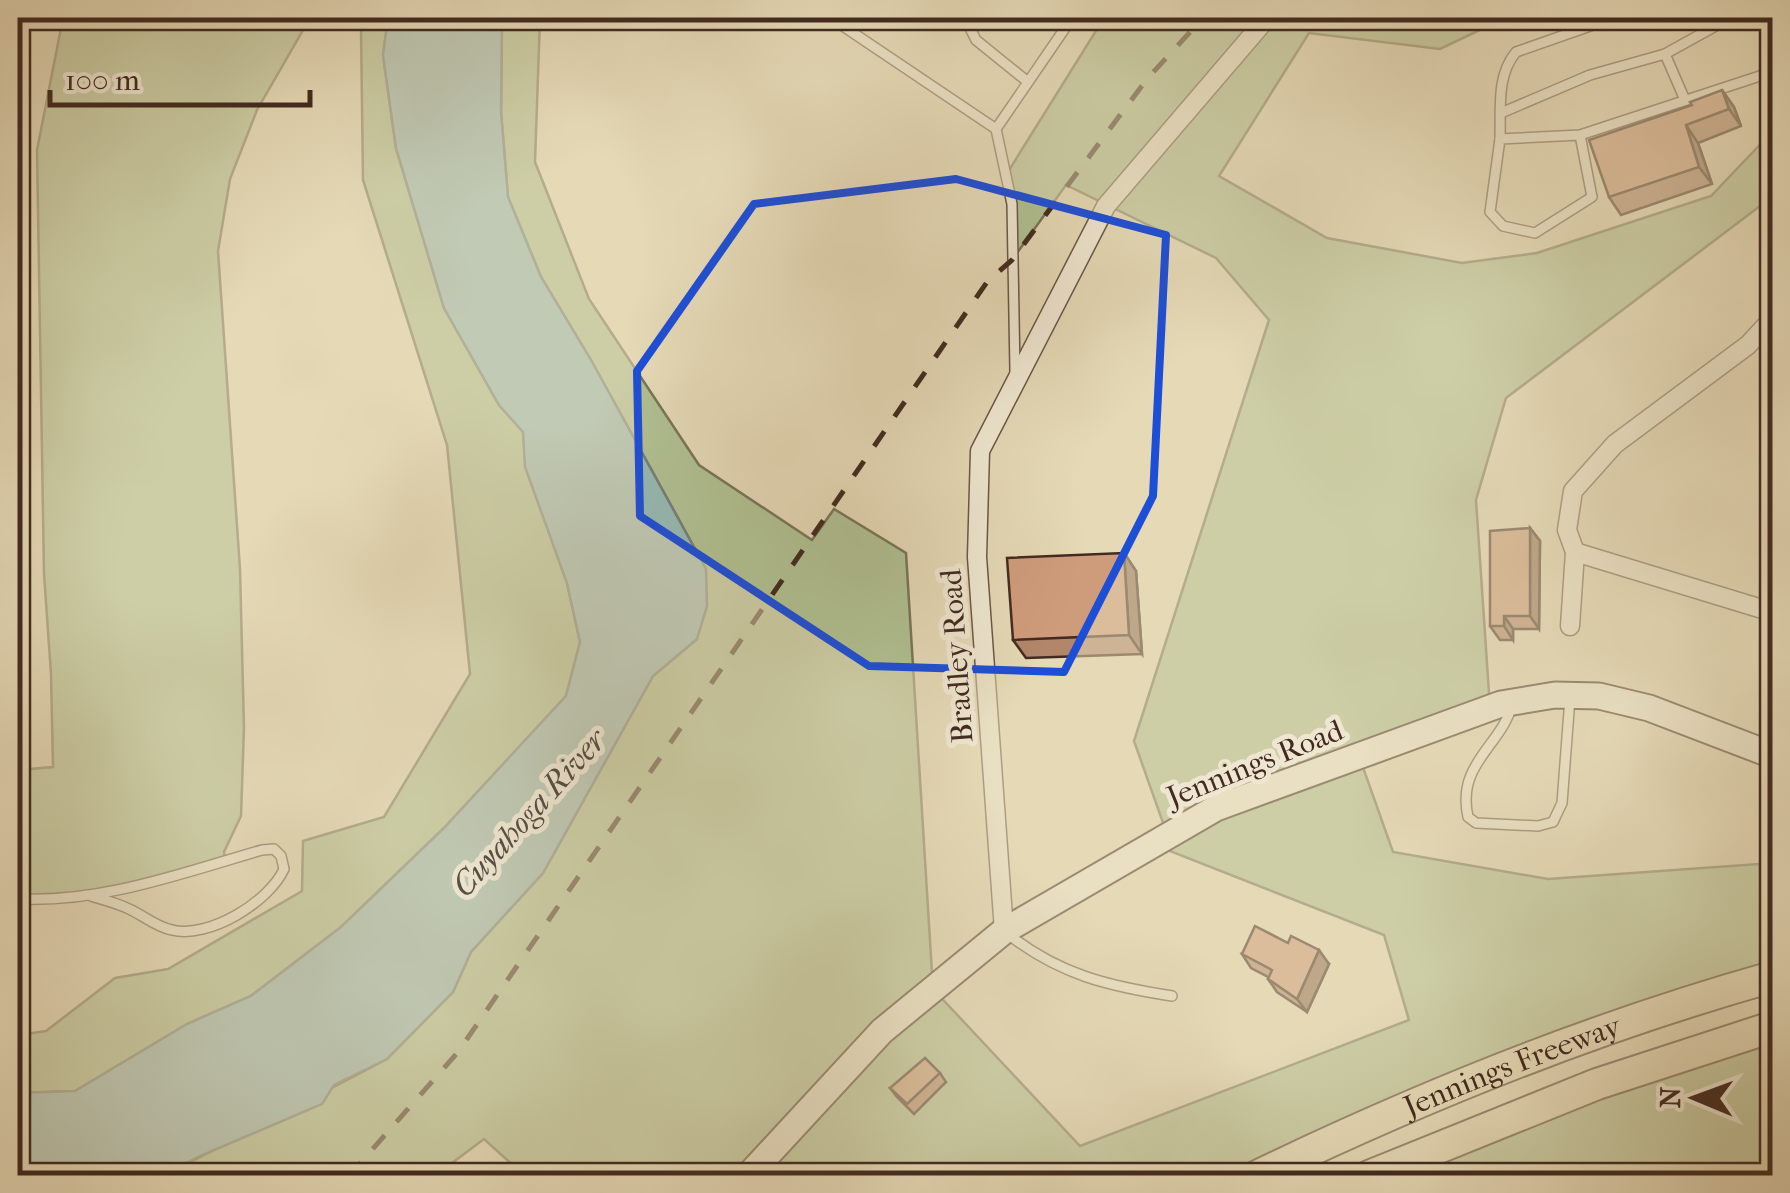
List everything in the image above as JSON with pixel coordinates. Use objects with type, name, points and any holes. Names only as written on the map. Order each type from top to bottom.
[{"type":"highway","name":"Jennings Freeway","points":[[1256,1176],[1380,1117],[1515,1062],[1644,1016],[1772,977]]},
{"type":"highway","name":"Jennings Freeway","points":[[1369,1176],[1597,1084],[1772,1027]]},
{"type":"street","name":"Bradley Road","points":[[1004,930],[976,557],[980,452],[1106,206],[1267,18]]},
{"type":"street","points":[[1570,626],[1575,552],[1567,530],[1573,492],[1615,444],[1748,345],[1772,320]]},
{"type":"street","points":[[1575,552],[1772,612]]},
{"type":"street","name":"Jennings Road","points":[[748,1176],[882,1031],[1004,930],[1216,808],[1513,702],[1570,696],[1598,696],[1649,708],[1772,756]]},
{"type":"lane","points":[[18,34],[24,18]]},
{"type":"lane","points":[[831,18],[996,129],[1072,18]]},
{"type":"lane","points":[[965,18],[976,40],[1028,82]]},
{"type":"lane","points":[[1580,135],[1592,197],[1535,233],[1503,226],[1490,212],[1506,64],[1516,52],[1613,18]]},
{"type":"lane","points":[[1501,112],[1590,75],[1666,54],[1730,18]]},
{"type":"lane","points":[[1666,54],[1686,100]]},
{"type":"lane","points":[[1500,139],[1580,135],[1772,72]]},
{"type":"lane","name":"Bradley Road","points":[[996,129],[1012,204],[1014,385]]},
{"type":"lane","points":[[1513,702],[1509,717],[1472,765],[1466,806],[1468,817],[1476,823],[1538,826],[1554,822],[1562,803],[1570,696]]},
{"type":"lane","points":[[18,899],[92,896],[262,850],[274,849],[281,856],[284,869],[272,890],[249,909],[197,930],[166,930],[128,908],[92,896]]},
{"type":"lane","points":[[1004,930],[1034,954],[1072,973],[1108,986],[1172,996]]},
{"type":"highlighted area","points":[[956,179],[1166,235],[1153,496],[1064,672],[869,666],[640,516],[637,371],[754,204]]},
{"type":"green space","points":[[63,18],[310,18],[257,110],[230,179],[218,251],[240,569],[244,728],[241,816],[224,852],[225,861],[91,896],[18,899],[18,770],[53,767],[44,574],[37,150]]},
{"type":"green space","points":[[328,18],[388,18],[383,55],[396,148],[444,308],[499,405],[523,432],[526,467],[567,583],[580,642],[566,696],[444,828],[341,927],[251,996],[187,1024],[75,1091],[18,1093],[18,1035],[46,1031],[115,978],[168,969],[302,891],[303,841],[384,817],[470,674],[447,445],[363,180],[361,30]]},
{"type":"green space","points":[[502,18],[540,18],[535,162],[589,299],[699,465],[812,540],[834,509],[906,553],[933,989],[1080,1146],[1409,1020],[1384,935],[1152,844],[1167,834],[1134,741],[1269,320],[1216,258],[1066,185],[1012,260],[1006,175],[1104,18],[1505,18],[1440,49],[1309,33],[1219,176],[1327,238],[1462,263],[1537,253],[1711,196],[1772,132],[1772,197],[1506,398],[1476,500],[1490,708],[1359,756],[1393,852],[1548,879],[1772,863],[1772,977],[1257,1175],[525,1176],[484,1139],[436,1175],[164,1176],[387,1059],[453,992],[471,952],[543,873],[653,676],[697,639],[706,569],[541,277],[508,197],[501,112]]},
{"type":"green space","points":[[1772,1027],[1772,1175],[1369,1176]]},
{"type":"water","name":"Cuyahoga River","points":[[388,18],[502,18],[501,112],[508,197],[541,277],[706,569],[707,606],[697,639],[653,676],[543,873],[471,952],[453,992],[387,1059],[334,1085],[322,1104],[164,1175],[18,1175],[18,1093],[75,1091],[187,1024],[251,996],[341,927],[444,828],[566,696],[580,642],[567,583],[525,467],[523,432],[499,405],[444,308],[396,148],[383,55]]},
{"type":"building","points":[[1722,90],[1729,109],[1686,125],[1699,167],[1609,197],[1589,140],[1692,105],[1690,102]]},
{"type":"building","points":[[1530,528],[1530,616],[1504,616],[1504,626],[1490,626],[1490,531]]},
{"type":"building","points":[[1124,553],[1129,635],[1013,640],[1007,558]]},
{"type":"building","points":[[1255,926],[1288,943],[1291,936],[1319,950],[1297,999],[1268,979],[1272,970],[1242,954]]},
{"type":"building","points":[[925,1058],[940,1073],[907,1104],[890,1088]]},
{"type":"railway","points":[[349,1176],[458,1052],[987,282],[1012,260],[1147,79],[1203,18]]}]
